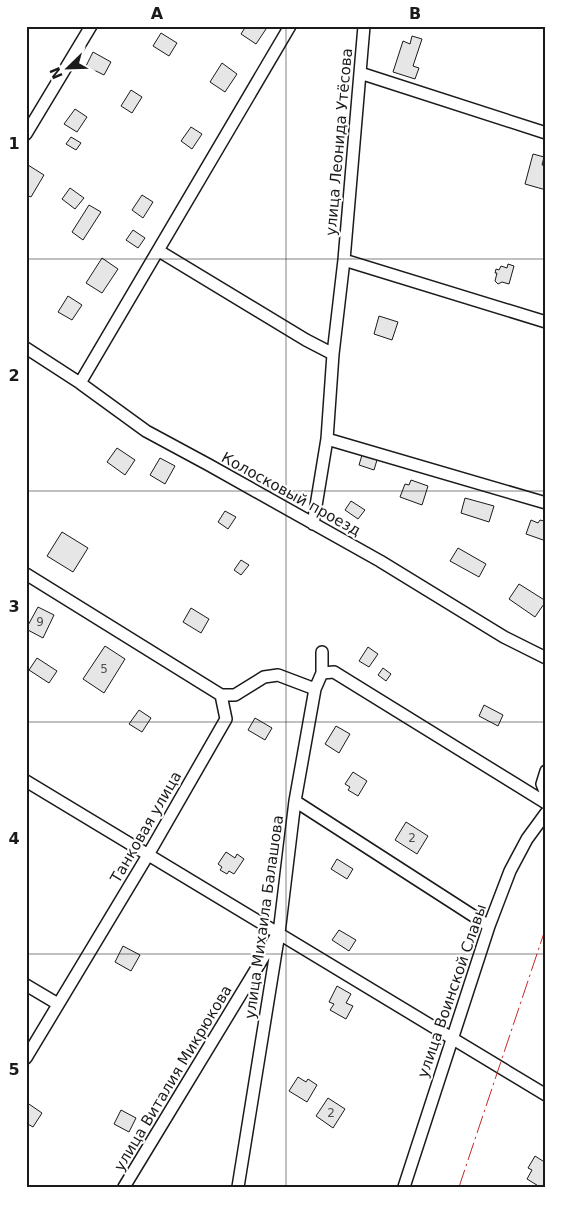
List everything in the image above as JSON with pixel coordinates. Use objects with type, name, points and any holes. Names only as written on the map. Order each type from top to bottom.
[{"type":"street","points":[[26,134],[91,26]]},
{"type":"street","points":[[80,383],[290,26]]},
{"type":"street","name":"улица Леонида Утёсова","points":[[313,524],[326,439],[333,354],[344,260],[364,26]]},
{"type":"street","points":[[360,73],[546,133]]},
{"type":"street","points":[[159,251],[306,340],[333,354]]},
{"type":"street","points":[[344,260],[546,322]]},
{"type":"street","name":"Колосковый проезд","points":[[26,348],[80,383],[146,431],[380,561],[504,637],[546,658]]},
{"type":"street","points":[[326,439],[546,503]]},
{"type":"street","points":[[26,574],[221,695],[235,695],[264,677],[278,675],[315,689]]},
{"type":"street","name":"улица Михаила Балашова","points":[[238,1187],[279,933],[295,801],[315,689],[322,673],[322,652]]},
{"type":"street","points":[[322,673],[334,672],[546,803]]},
{"type":"street","name":"Танковая улица","points":[[26,1058],[148,855],[226,719],[221,695]]},
{"type":"street","points":[[546,771],[542,784],[546,794]]},
{"type":"street","points":[[26,781],[546,1095]]},
{"type":"street","points":[[295,801],[489,926]]},
{"type":"street","name":"улица Воинской Славы","points":[[404,1187],[489,926],[510,871],[527,839],[546,813]]},
{"type":"street","name":"улица Виталия Микрюкова","points":[[124,1187],[279,933]]},
{"type":"street","points":[[26,985],[58,1004]]},
{"type":"building","points":[[246,26],[268,26],[256,44],[241,34]]},
{"type":"building","points":[[161,33],[177,43],[169,56],[153,46]]},
{"type":"building","points":[[412,36],[422,39],[413,66],[419,68],[415,79],[393,72],[403,41],[410,44]]},
{"type":"building","points":[[93,52],[111,62],[104,75],[86,66]]},
{"type":"building","points":[[222,63],[237,74],[225,92],[210,82]]},
{"type":"building","points":[[131,90],[142,97],[132,113],[121,106]]},
{"type":"building","points":[[75,109],[87,117],[77,132],[64,124]]},
{"type":"building","points":[[191,127],[202,134],[192,149],[181,141]]},
{"type":"building","points":[[71,137],[81,143],[76,150],[66,144]]},
{"type":"building","points":[[533,154],[544,157],[542,165],[546,166],[546,190],[525,184]]},
{"type":"building","points":[[28,165],[44,175],[31,197],[26,195],[26,169]]},
{"type":"building","points":[[70,188],[84,198],[75,209],[62,199]]},
{"type":"building","points":[[142,195],[153,202],[143,218],[132,210]]},
{"type":"building","points":[[89,205],[101,212],[83,240],[72,232]]},
{"type":"building","points":[[133,230],[145,238],[138,248],[126,240]]},
{"type":"building","points":[[102,258],[118,269],[102,293],[86,283]]},
{"type":"building","points":[[508,264],[514,266],[509,284],[502,282],[498,284],[495,281],[496,269],[499,270],[501,266],[507,268]]},
{"type":"building","points":[[68,296],[82,305],[72,320],[58,312]]},
{"type":"building","points":[[379,316],[398,322],[392,340],[374,334]]},
{"type":"building","points":[[117,448],[135,460],[125,475],[107,462]]},
{"type":"building","points":[[362,455],[377,460],[374,470],[359,465]]},
{"type":"building","points":[[160,458],[175,466],[165,484],[150,475]]},
{"type":"building","points":[[411,480],[428,486],[422,505],[400,497],[405,484],[409,485]]},
{"type":"building","points":[[465,498],[494,506],[489,522],[461,513]]},
{"type":"building","points":[[351,501],[365,510],[358,519],[345,510]]},
{"type":"building","points":[[225,511],[236,517],[228,529],[218,522]]},
{"type":"building","points":[[531,520],[538,523],[540,520],[544,521],[546,525],[546,541],[526,534]]},
{"type":"building","points":[[62,532],[88,548],[73,572],[47,556]]},
{"type":"building","points":[[458,548],[486,564],[479,577],[450,561]]},
{"type":"building","points":[[241,560],[249,565],[241,575],[234,570]]},
{"type":"building","points":[[519,584],[546,601],[535,617],[509,599]]},
{"type":"building","points":[[38,607],[54,615],[43,638],[26,629]]},
{"type":"building","points":[[191,608],[209,619],[201,633],[183,622]]},
{"type":"building","points":[[105,646],[125,659],[104,693],[83,679]]},
{"type":"building","points":[[368,647],[378,654],[369,667],[359,661]]},
{"type":"building","points":[[37,658],[57,671],[49,683],[29,670]]},
{"type":"building","points":[[383,668],[391,674],[386,681],[378,675]]},
{"type":"building","points":[[484,705],[503,715],[498,726],[479,716]]},
{"type":"building","points":[[139,710],[151,718],[142,732],[129,724]]},
{"type":"building","points":[[255,718],[272,728],[265,740],[248,730]]},
{"type":"building","points":[[336,726],[350,734],[339,753],[325,744]]},
{"type":"building","points":[[353,772],[367,781],[358,796],[348,790],[350,787],[345,784]]},
{"type":"building","points":[[406,822],[428,836],[417,854],[395,840]]},
{"type":"building","points":[[226,852],[235,858],[237,854],[244,859],[234,874],[229,871],[227,874],[220,870],[222,867],[218,864]]},
{"type":"building","points":[[337,859],[353,869],[347,879],[331,869]]},
{"type":"building","points":[[339,930],[356,940],[349,951],[332,940]]},
{"type":"building","points":[[123,946],[140,955],[131,971],[115,962]]},
{"type":"building","points":[[337,986],[351,994],[346,1003],[353,1006],[346,1019],[330,1010],[334,1004],[329,1002]]},
{"type":"building","points":[[298,1077],[306,1082],[308,1079],[317,1085],[307,1102],[289,1091]]},
{"type":"building","points":[[328,1098],[345,1109],[333,1128],[316,1116]]},
{"type":"building","points":[[26,1102],[42,1113],[33,1127],[26,1123]]},
{"type":"building","points":[[121,1110],[136,1118],[129,1132],[114,1124]]},
{"type":"building","points":[[535,1156],[546,1163],[546,1183],[543,1187],[527,1179],[532,1170],[528,1168]]},
{"type":"power","points":[[459,1187],[546,927]]}]
